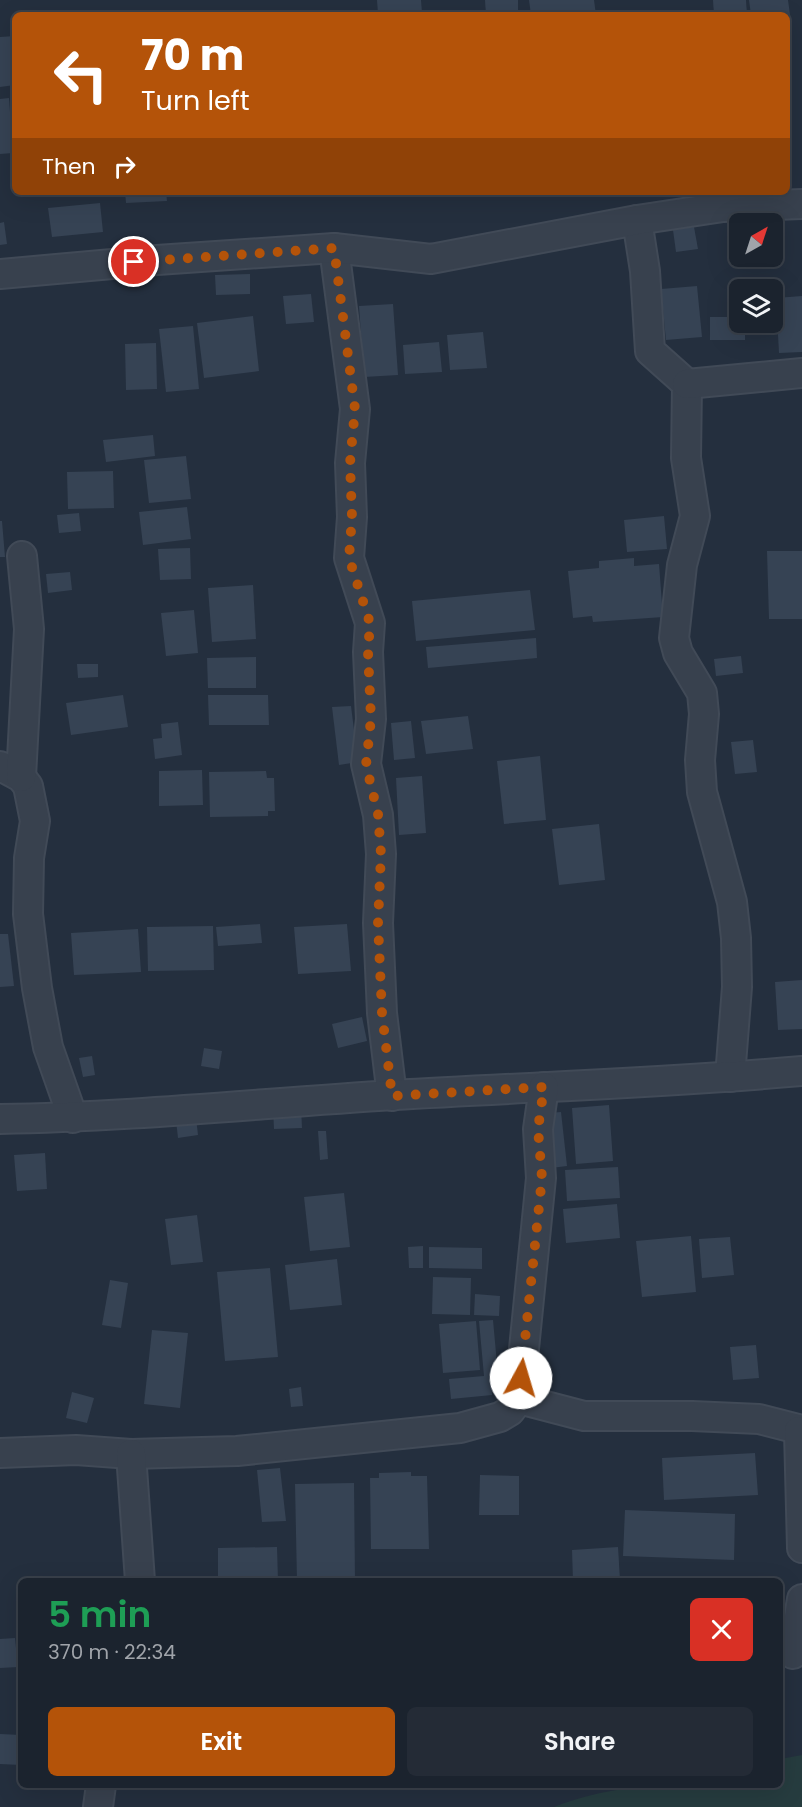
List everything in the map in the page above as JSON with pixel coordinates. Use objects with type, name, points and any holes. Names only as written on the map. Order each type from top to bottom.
[{"type":"street","points":[[0,274],[334,248],[431,259],[637,220],[723,207],[802,204]]},
{"type":"street","points":[[637,220],[645,271],[650,351],[687,384],[802,373]]},
{"type":"street","points":[[334,248],[355,409],[350,463],[352,517],[349,558],[370,623],[368,652],[371,719],[366,765],[378,814],[381,854],[378,923],[382,1013],[392,1096]]},
{"type":"street","points":[[687,384],[686,458],[695,516],[682,565],[674,638],[681,659],[702,693],[704,714],[700,760],[702,792],[732,902],[736,938],[737,987],[730,1077]]},
{"type":"street","points":[[22,556],[29,629],[11,771],[28,786],[35,821],[29,858],[28,914],[37,988],[48,1047],[73,1118]]},
{"type":"street","points":[[0,1119],[73,1118],[802,1071]]},
{"type":"street","points":[[0,1453],[76,1450],[131,1454],[237,1451],[460,1428],[500,1417],[510,1411],[519,1400],[542,1178],[538,1129],[544,1087]]},
{"type":"street","points":[[519,1400],[584,1416],[692,1416],[759,1419],[800,1430],[802,1548]]},
{"type":"street","points":[[131,1454],[140,1578]]},
{"type":"street","points":[[793,1654],[802,1599]]},
{"type":"street","points":[[98,1807],[101,1788]]},
{"type":"green space","points":[[802,1755],[802,1807],[554,1807],[609,1791],[630,1788],[783,1788],[783,1758]]},
{"type":"building","points":[[377,0],[421,0],[422,12],[378,12]]},
{"type":"building","points":[[485,0],[518,0],[518,12],[486,12]]},
{"type":"building","points":[[529,0],[594,0],[596,12],[531,12]]},
{"type":"building","points":[[713,0],[746,0],[747,12],[714,12]]},
{"type":"building","points":[[749,0],[788,0],[790,12],[751,12]]},
{"type":"building","points":[[12,36],[12,85],[0,87],[0,37]]},
{"type":"building","points":[[9,98],[12,153],[0,154],[0,99]]},
{"type":"building","points":[[125,195],[166,195],[167,201],[126,203]]},
{"type":"building","points":[[100,203],[103,232],[52,237],[48,208]]},
{"type":"building","points":[[4,222],[7,244],[0,245],[0,223]]},
{"type":"building","points":[[694,227],[698,249],[676,252],[673,230]]},
{"type":"building","points":[[250,274],[250,294],[216,295],[215,275]]},
{"type":"building","points":[[697,286],[702,337],[666,340],[661,289]]},
{"type":"building","points":[[311,294],[314,322],[286,324],[283,296]]},
{"type":"building","points":[[802,296],[802,352],[779,353],[778,333],[783,333],[783,297]]},
{"type":"building","points":[[393,304],[398,375],[364,377],[359,306]]},
{"type":"building","points":[[253,316],[259,371],[204,378],[197,323]]},
{"type":"building","points":[[710,317],[729,317],[729,333],[745,333],[745,340],[710,340]]},
{"type":"building","points":[[193,326],[199,389],[166,392],[159,329]]},
{"type":"building","points":[[483,332],[487,368],[450,370],[447,335]]},
{"type":"building","points":[[439,342],[442,372],[405,374],[403,345]]},
{"type":"building","points":[[156,343],[157,389],[126,390],[125,344]]},
{"type":"building","points":[[153,435],[155,456],[106,462],[103,440]]},
{"type":"building","points":[[186,456],[191,499],[149,503],[144,460]]},
{"type":"building","points":[[113,471],[114,508],[68,509],[67,472]]},
{"type":"building","points":[[187,507],[191,539],[143,545],[139,512]]},
{"type":"building","points":[[79,513],[81,531],[59,533],[57,515]]},
{"type":"building","points":[[664,516],[667,549],[627,552],[624,520]]},
{"type":"building","points":[[0,521],[2,521],[5,557],[0,557]]},
{"type":"building","points":[[190,548],[191,579],[160,580],[158,549]]},
{"type":"building","points":[[767,551],[802,551],[802,619],[769,619]]},
{"type":"building","points":[[634,558],[634,566],[659,564],[663,617],[593,622],[592,616],[573,618],[568,571],[599,568],[599,561]]},
{"type":"building","points":[[70,572],[72,590],[48,593],[46,574]]},
{"type":"building","points":[[253,585],[256,639],[212,642],[208,588]]},
{"type":"building","points":[[530,590],[535,630],[416,641],[412,601]]},
{"type":"building","points":[[194,610],[198,653],[166,656],[161,613]]},
{"type":"building","points":[[536,638],[537,658],[428,668],[426,647]]},
{"type":"building","points":[[741,656],[743,673],[716,676],[714,659]]},
{"type":"building","points":[[256,657],[256,688],[208,688],[207,658]]},
{"type":"building","points":[[77,664],[98,664],[98,677],[78,678]]},
{"type":"building","points":[[123,695],[128,727],[71,735],[66,703]]},
{"type":"building","points":[[208,695],[268,695],[269,725],[209,725]]},
{"type":"building","points":[[351,706],[358,762],[339,765],[332,707]]},
{"type":"building","points":[[468,716],[473,749],[426,754],[421,721]]},
{"type":"building","points":[[411,721],[415,758],[394,760],[391,723]]},
{"type":"building","points":[[178,722],[182,755],[155,759],[153,739],[162,738],[161,724]]},
{"type":"building","points":[[753,740],[757,772],[735,774],[731,742]]},
{"type":"building","points":[[540,756],[546,820],[504,824],[497,761]]},
{"type":"building","points":[[202,770],[203,805],[159,806],[159,771]]},
{"type":"building","points":[[266,771],[267,778],[274,778],[275,811],[268,811],[268,816],[210,817],[209,772]]},
{"type":"building","points":[[422,776],[426,833],[399,835],[396,778]]},
{"type":"building","points":[[599,824],[605,880],[559,885],[552,829]]},
{"type":"building","points":[[260,924],[262,943],[218,946],[216,927]]},
{"type":"building","points":[[347,924],[351,971],[298,974],[294,927]]},
{"type":"building","points":[[213,926],[214,970],[148,971],[147,927]]},
{"type":"building","points":[[138,929],[141,972],[74,975],[71,933]]},
{"type":"building","points":[[0,934],[8,934],[14,986],[0,987]]},
{"type":"building","points":[[802,980],[802,1029],[778,1030],[775,982]]},
{"type":"building","points":[[362,1017],[367,1041],[338,1048],[332,1024]]},
{"type":"building","points":[[204,1048],[222,1051],[219,1069],[201,1066]]},
{"type":"building","points":[[92,1056],[95,1075],[83,1077],[79,1058]]},
{"type":"building","points":[[609,1105],[613,1161],[576,1164],[572,1108]]},
{"type":"building","points":[[301,1107],[302,1128],[274,1129],[273,1108]]},
{"type":"building","points":[[195,1109],[198,1135],[178,1138],[175,1111]]},
{"type":"building","points":[[561,1112],[567,1166],[543,1169],[537,1114]]},
{"type":"building","points":[[318,1131],[326,1131],[328,1159],[320,1160]]},
{"type":"building","points":[[45,1153],[47,1189],[17,1191],[14,1155]]},
{"type":"building","points":[[618,1167],[620,1198],[567,1201],[565,1170]]},
{"type":"building","points":[[344,1193],[350,1247],[310,1251],[304,1197]]},
{"type":"building","points":[[617,1204],[620,1238],[566,1243],[563,1209]]},
{"type":"building","points":[[197,1215],[203,1262],[171,1265],[165,1219]]},
{"type":"building","points":[[691,1236],[696,1292],[642,1297],[636,1241]]},
{"type":"building","points":[[730,1237],[734,1275],[702,1278],[699,1239]]},
{"type":"building","points":[[423,1246],[423,1268],[409,1268],[408,1247]]},
{"type":"building","points":[[429,1247],[482,1248],[482,1269],[429,1268]]},
{"type":"building","points":[[337,1259],[342,1305],[290,1310],[285,1265]]},
{"type":"building","points":[[270,1268],[278,1357],[225,1361],[217,1272]]},
{"type":"building","points":[[433,1277],[471,1278],[470,1315],[432,1314]]},
{"type":"building","points":[[110,1280],[128,1283],[121,1328],[102,1325]]},
{"type":"building","points":[[475,1294],[500,1296],[499,1316],[474,1315]]},
{"type":"building","points":[[493,1320],[498,1375],[491,1376],[492,1395],[451,1399],[449,1379],[484,1376],[479,1321]]},
{"type":"building","points":[[476,1321],[480,1370],[443,1373],[439,1324]]},
{"type":"building","points":[[152,1330],[188,1333],[180,1408],[144,1404]]},
{"type":"building","points":[[756,1345],[759,1378],[733,1380],[730,1347]]},
{"type":"building","points":[[301,1387],[303,1406],[291,1407],[289,1389]]},
{"type":"building","points":[[72,1392],[94,1398],[87,1423],[66,1418]]},
{"type":"building","points":[[755,1453],[758,1495],[664,1500],[662,1458]]},
{"type":"building","points":[[280,1468],[286,1521],[262,1522],[257,1470]]},
{"type":"building","points":[[411,1472],[411,1476],[427,1476],[429,1549],[371,1549],[370,1478],[379,1478],[379,1473]]},
{"type":"building","points":[[480,1475],[519,1476],[519,1515],[479,1515]]},
{"type":"building","points":[[354,1483],[355,1578],[297,1578],[295,1484]]},
{"type":"building","points":[[625,1510],[735,1514],[734,1560],[623,1556]]},
{"type":"building","points":[[277,1547],[278,1578],[218,1578],[218,1548]]},
{"type":"building","points":[[618,1547],[620,1578],[573,1578],[572,1550]]},
{"type":"building","points":[[15,1638],[18,1667],[0,1668],[0,1639]]},
{"type":"building","points":[[0,1734],[18,1735],[18,1765],[0,1764]]},
{"type":"route","points":[[134,262],[334,248],[355,409],[350,463],[352,517],[349,558],[370,623],[368,652],[371,719],[366,765],[378,814],[381,854],[378,923],[382,1013],[392,1096],[544,1087],[538,1129],[542,1178],[521,1378]]}]
